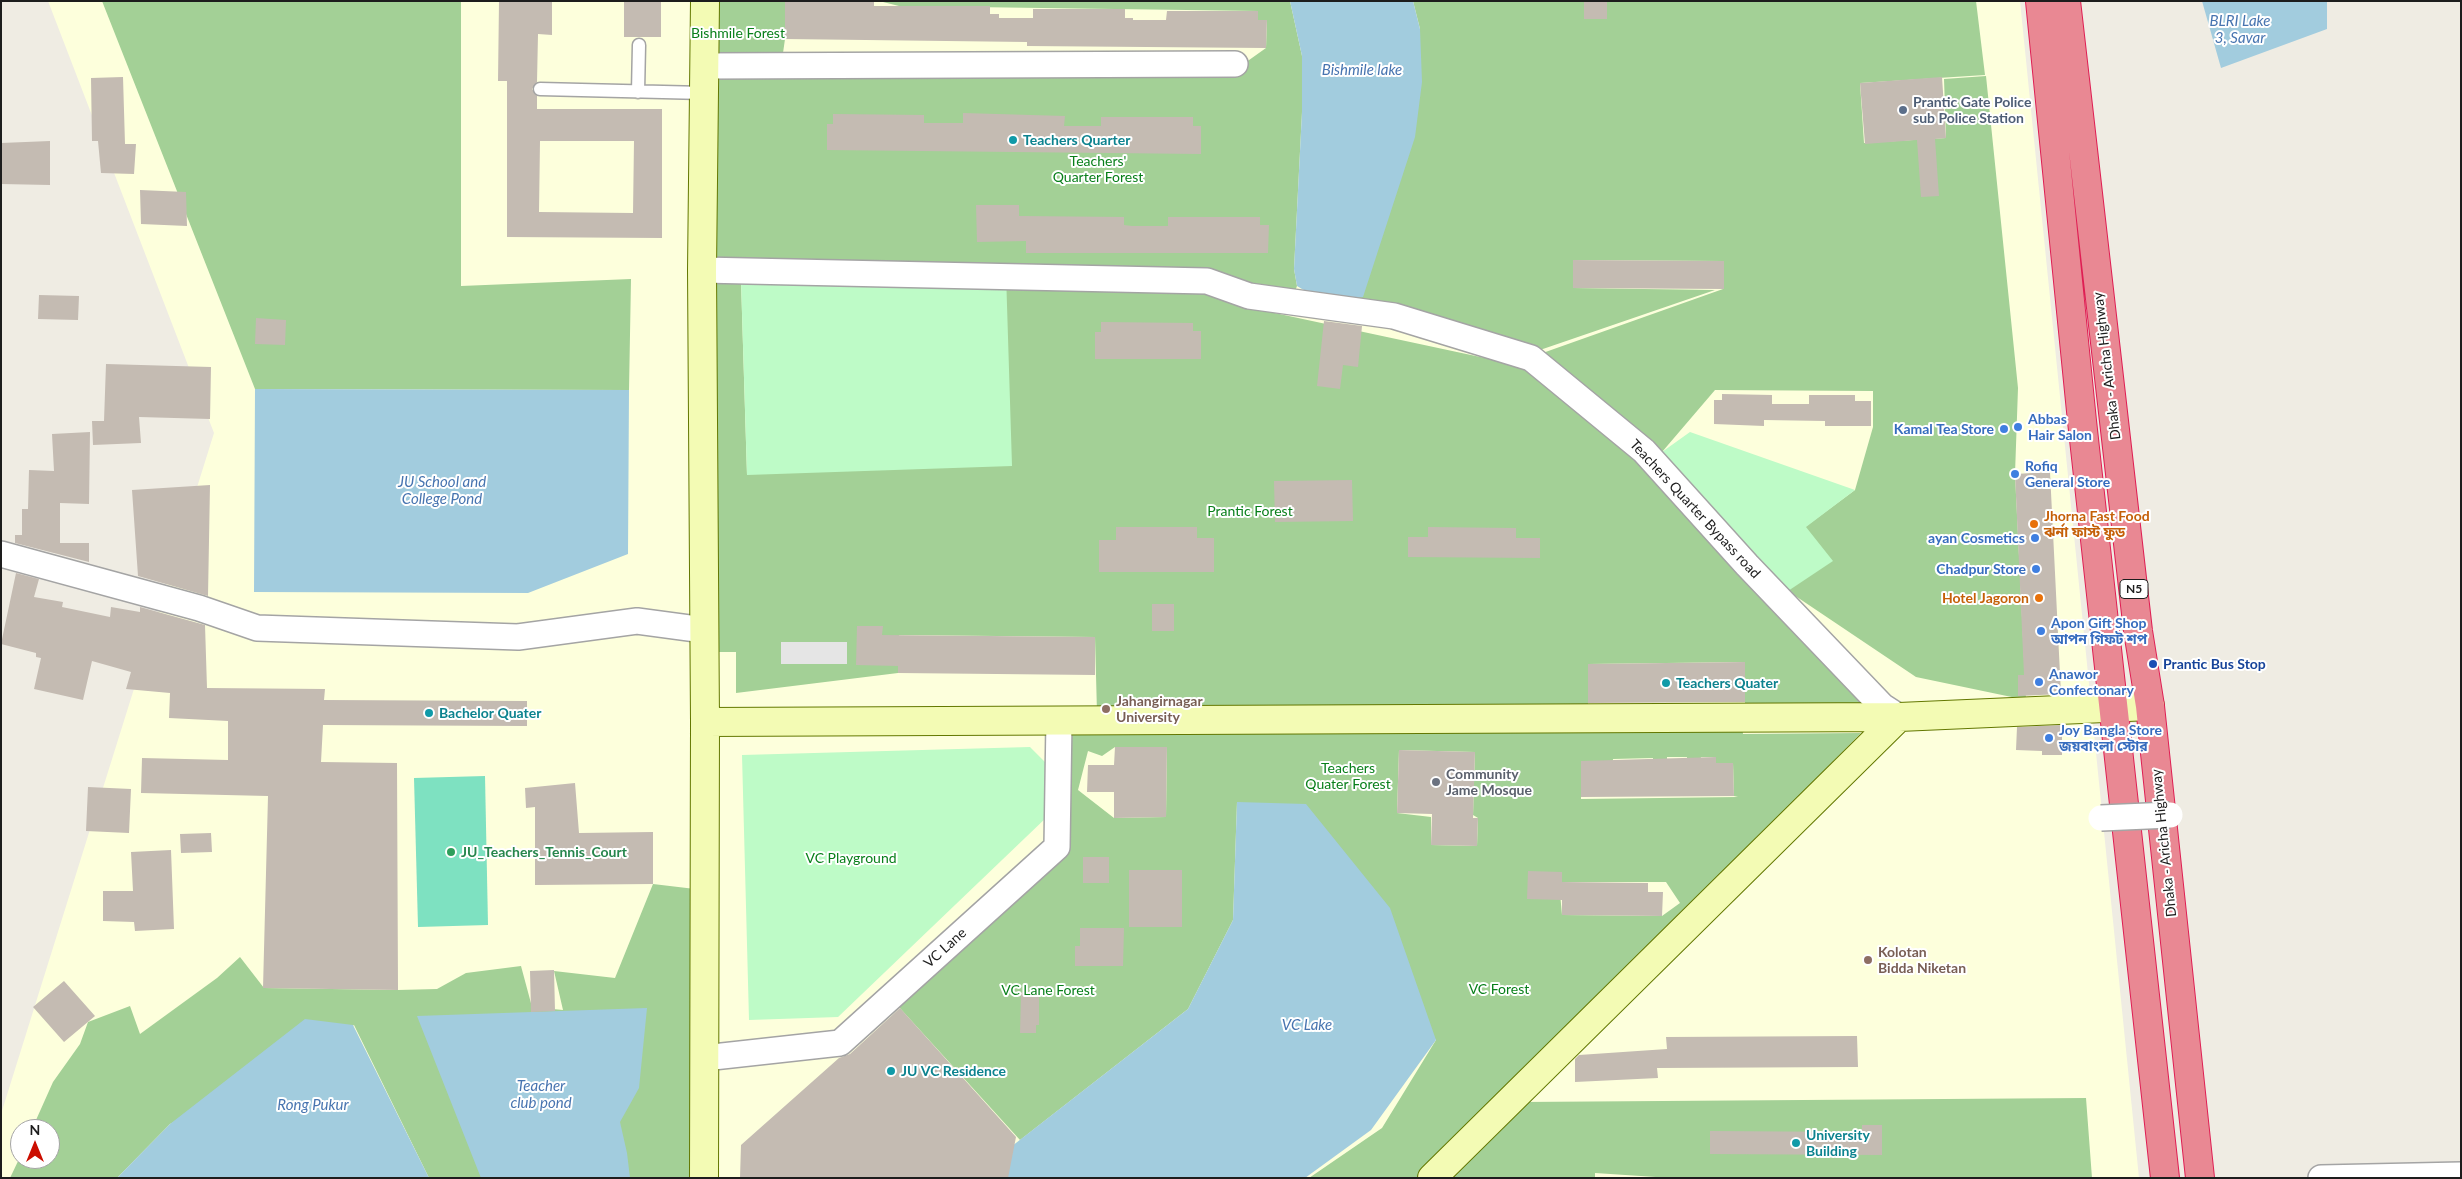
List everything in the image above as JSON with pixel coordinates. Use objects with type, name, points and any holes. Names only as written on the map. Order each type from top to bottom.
[{"type":"highway","name":"Dhaka - Aricha Highway","points":[[2040,1],[2113,708],[2165,1178]]},
{"type":"highway","name":"Dhaka - Aricha Highway","points":[[2066,1],[2136,612],[2150,706],[2200,1178]]},
{"type":"street","points":[[704,1178],[705,722],[702,270],[705,1]]},
{"type":"street","points":[[704,66],[1235,64]]},
{"type":"street","name":"Teachers Quarter Bypass road","points":[[702,270],[1207,281],[1249,296],[1394,316],[1532,358],[1644,451],[1747,565],[1882,706],[1898,716]]},
{"type":"street","points":[[1,554],[199,608],[257,628],[518,637],[637,621],[704,630]]},
{"type":"street","points":[[705,722],[1898,716],[2150,706]]},
{"type":"street","points":[[1432,1178],[1898,716]]},
{"type":"street","name":"VC Lane","points":[[704,1058],[840,1043],[1057,847],[1059,720]]},
{"type":"street","points":[[2101,818],[2170,815]]},
{"type":"street","points":[[2321,1178],[2461,1175]]},
{"type":"lane","points":[[638,92],[639,45]]},
{"type":"lane","points":[[540,89],[704,93]]},
{"type":"shaded area","name":"Jahangirnagar University","points":[[48,1],[2020,1],[2139,1178],[1,1178],[1,1114],[214,433]]},
{"type":"shaded area","points":[[781,642],[847,642],[847,664],[781,664]]},
{"type":"green space","points":[[102,1],[461,1],[461,286],[631,279],[629,390],[255,389]]},
{"type":"green space","name":"Bishmile Forest","points":[[705,1],[785,1],[785,39],[782,60],[704,66]]},
{"type":"green space","name":"Teachers' Quarter Forest","points":[[879,1],[1290,1],[1302,56],[1302,112],[1294,269],[1297,286],[1291,302],[1249,295],[704,267],[708,70],[1235,70],[1266,48],[1267,20],[1258,20],[1258,11],[899,6]]},
{"type":"green space","points":[[1413,1],[1976,1],[1985,75],[1860,83],[1864,143],[1946,138],[1944,79],[1986,76],[2018,388],[2015,474],[2026,700],[1916,677],[1788,591],[1805,527],[1855,490],[1873,427],[1873,391],[1715,390],[1662,452],[1537,355],[1723,289],[1723,261],[1573,260],[1573,288],[1715,290],[1540,350],[1350,299],[1420,29]]},
{"type":"green space","name":"Prantic Forest","points":[[1006,273],[1184,279],[1242,306],[1527,367],[1638,461],[1883,712],[1745,714],[1745,662],[1588,664],[1588,704],[1097,713],[1095,637],[899,635],[898,673],[736,693],[736,652],[712,652],[706,277],[741,281],[747,475]]},
{"type":"green space","points":[[1006,273],[1012,466],[747,475],[741,281]]},
{"type":"green space","points":[[1690,432],[1855,490],[1806,527],[1833,561],[1788,591],[1662,452]]},
{"type":"green space","points":[[1742,726],[1743,734],[1861,733],[1726,871],[1418,1178],[1309,1178],[1382,1128],[1436,1040],[1237,802],[1233,920],[1188,1009],[1020,1140],[898,1006],[1057,847],[1059,729]],"holes":[[[1115,747],[1167,748],[1166,817],[1114,818],[1078,790],[1088,751],[1102,756]],[[1399,750],[1475,752],[1473,815],[1478,818],[1477,846],[1431,845],[1431,817],[1397,813]],[[1667,757],[1687,757],[1687,761],[1700,761],[1701,757],[1716,757],[1716,763],[1733,763],[1734,796],[1738,797],[1581,799],[1581,761],[1612,770],[1613,759],[1653,758],[1653,771],[1667,771]],[[1083,857],[1109,857],[1109,883],[1083,883]],[[1129,870],[1182,870],[1182,926],[1129,926]],[[1559,882],[1666,882],[1680,903],[1662,916],[1562,915]]]},
{"type":"green space","name":"VC Playground","points":[[1030,747],[1045,762],[1049,815],[838,1017],[749,1020],[742,755]]},
{"type":"green space","name":"JU_Teachers_Tennis_Court","points":[[485,776],[488,925],[418,927],[414,778]]},
{"type":"green space","points":[[653,884],[695,889],[704,1178],[429,1178],[354,1025],[170,1124],[117,1178],[10,1178],[14,1169],[60,1169],[60,1119],[36,1119],[53,1082],[80,1044],[88,1022],[130,1006],[140,1034],[217,978],[240,957],[264,988],[437,989],[466,973],[521,966],[532,1007],[563,1010],[554,971],[615,978]]},
{"type":"green space","points":[[2086,1098],[2092,1178],[1671,1178],[1595,1173],[1595,1178],[1446,1178],[1521,1102]]},
{"type":"water","name":"Bishmile lake","points":[[1290,1],[1413,1],[1420,29],[1422,82],[1415,137],[1363,297],[1320,296],[1297,286],[1294,269],[1302,112],[1302,56]]},
{"type":"water","name":"BLRI Lake 3, Savar","points":[[2202,1],[2327,1],[2327,29],[2221,68]]},
{"type":"water","name":"JU School and College Pond","points":[[255,389],[629,390],[628,554],[528,593],[254,592]]},
{"type":"water","name":"VC Lake","points":[[1237,802],[1306,804],[1390,908],[1436,1040],[1371,1130],[1305,1178],[971,1178],[1188,1009],[1233,920]]},
{"type":"water","name":"Teacher club pond","points":[[647,1008],[639,1088],[620,1122],[630,1178],[481,1178],[417,1016]]},
{"type":"water","name":"Rong Pukur","points":[[305,1019],[353,1025],[429,1178],[117,1178],[170,1124]]},
{"type":"building","points":[[499,1],[552,1],[552,35],[538,34],[537,82],[532,89],[537,96],[537,109],[662,109],[662,238],[507,237],[507,81],[498,81]],"holes":[[[540,141],[634,141],[633,213],[539,212]]]},
{"type":"building","points":[[624,1],[661,1],[661,37],[624,37]]},
{"type":"building","points":[[785,1],[874,1],[874,6],[990,6],[990,14],[999,14],[999,18],[1033,18],[1033,9],[1125,9],[1125,18],[1133,18],[1133,20],[1166,20],[1167,11],[1258,11],[1258,20],[1267,20],[1266,48],[1027,46],[1027,42],[785,39]]},
{"type":"building","points":[[1584,1],[1607,1],[1607,19],[1584,19]]},
{"type":"building","points":[[123,77],[125,144],[136,144],[134,174],[101,173],[98,141],[92,141],[91,78]]},
{"type":"building","name":"Prantic Gate Police sub Police Station","points":[[1942,77],[1946,138],[1935,139],[1939,196],[1921,197],[1917,140],[1865,144],[1860,83]]},
{"type":"building","points":[[963,113],[1065,116],[1064,126],[1101,126],[1101,117],[1193,117],[1193,126],[1201,126],[1201,154],[827,150],[827,124],[833,124],[833,114],[924,115],[924,123],[963,123]]},
{"type":"building","points":[[50,141],[50,185],[1,184],[1,143]]},
{"type":"building","points":[[140,190],[186,192],[187,226],[141,224]]},
{"type":"building","points":[[976,205],[1019,205],[1019,216],[1124,217],[1124,225],[1132,226],[1168,226],[1168,217],[1260,217],[1260,225],[1269,225],[1268,253],[1026,253],[1026,241],[977,242]]},
{"type":"building","points":[[1573,260],[1724,261],[1724,289],[1573,288]]},
{"type":"building","points":[[39,295],[79,296],[78,320],[38,319]]},
{"type":"building","points":[[256,318],[286,320],[285,345],[255,344]]},
{"type":"building","points":[[1324,321],[1362,326],[1358,367],[1343,365],[1340,389],[1317,386]]},
{"type":"building","points":[[1101,322],[1193,323],[1193,331],[1201,331],[1201,359],[1095,359],[1095,332],[1101,332]]},
{"type":"building","points":[[106,364],[211,367],[210,419],[139,417],[141,443],[93,445],[92,421],[104,421]]},
{"type":"building","points":[[1722,394],[1772,395],[1772,404],[1809,404],[1809,395],[1855,395],[1855,401],[1871,401],[1871,426],[1825,426],[1825,421],[1764,420],[1764,426],[1714,424],[1714,400],[1722,400]]},
{"type":"building","points":[[90,432],[89,504],[60,503],[60,543],[89,543],[89,562],[15,543],[15,535],[22,535],[22,509],[28,509],[29,470],[54,471],[52,434]]},
{"type":"building","points":[[2050,472],[2061,694],[2018,696],[2018,675],[2024,675],[2015,474]]},
{"type":"building","points":[[1352,480],[1353,521],[1275,522],[1274,481]]},
{"type":"building","points":[[210,485],[208,596],[138,576],[132,490]]},
{"type":"building","points":[[1116,527],[1197,527],[1197,538],[1214,538],[1214,572],[1099,572],[1099,540],[1116,540]]},
{"type":"building","points":[[1428,527],[1516,528],[1516,538],[1540,538],[1540,558],[1408,557],[1408,537],[1428,537]]},
{"type":"building","points":[[16,573],[39,579],[34,597],[63,602],[62,607],[110,617],[111,607],[140,612],[140,607],[205,625],[207,688],[325,689],[324,700],[527,701],[527,726],[323,725],[321,762],[397,763],[398,990],[263,988],[268,796],[141,793],[142,758],[228,760],[228,721],[169,718],[170,693],[126,689],[131,672],[92,661],[83,700],[34,689],[41,658],[36,657],[36,653],[1,644]]},
{"type":"building","points":[[1152,604],[1174,604],[1174,631],[1152,631]]},
{"type":"building","points":[[857,626],[883,626],[882,635],[1095,637],[1095,675],[898,673],[898,666],[856,665]]},
{"type":"building","name":"Teachers Quater","points":[[1745,662],[1745,702],[1588,703],[1588,664]]},
{"type":"building","points":[[2062,725],[2062,755],[2042,755],[2042,751],[2016,750],[2017,727]]},
{"type":"building","points":[[1115,747],[1167,747],[1166,817],[1114,818],[1114,792],[1087,792],[1088,765],[1114,765]]},
{"type":"building","name":"Community Jame Mosque","points":[[1399,750],[1475,752],[1473,818],[1478,818],[1477,846],[1431,845],[1432,814],[1397,813]]},
{"type":"building","points":[[1716,757],[1716,763],[1733,763],[1734,796],[1581,797],[1581,761]]},
{"type":"building","points":[[575,783],[579,833],[653,832],[653,884],[535,885],[535,807],[526,808],[525,788]]},
{"type":"building","points":[[88,787],[131,789],[129,833],[86,831]]},
{"type":"building","points":[[211,833],[212,852],[181,853],[180,834]]},
{"type":"building","points":[[171,850],[174,929],[135,931],[134,922],[103,921],[103,891],[133,891],[131,852]]},
{"type":"building","points":[[1083,857],[1109,857],[1109,883],[1083,883]]},
{"type":"building","points":[[1129,870],[1182,870],[1182,927],[1129,927]]},
{"type":"building","points":[[1528,871],[1562,872],[1562,882],[1648,883],[1648,892],[1663,892],[1662,916],[1562,915],[1562,900],[1527,899]]},
{"type":"building","points":[[1080,928],[1124,928],[1123,966],[1075,966],[1075,946],[1080,946]]},
{"type":"building","points":[[554,970],[555,1011],[531,1012],[530,971]]},
{"type":"building","points":[[64,981],[95,1016],[64,1042],[33,1007]]},
{"type":"building","points":[[1021,992],[1039,992],[1039,1025],[1036,1025],[1036,1033],[1020,1033]]},
{"type":"building","name":"JU VC Residence","points":[[900,1008],[1016,1137],[1008,1178],[740,1178],[741,1145],[839,1058],[850,1054]]},
{"type":"building","points":[[1857,1036],[1858,1067],[1657,1068],[1658,1078],[1575,1082],[1575,1059],[1579,1055],[1667,1049],[1666,1037]]},
{"type":"building","name":"University Building","points":[[1862,1125],[1882,1125],[1882,1155],[1710,1154],[1710,1131],[1862,1132]]},
{"type":"place","name":"Prantic Gate Police sub Police Station","points":[[1903,110]]},
{"type":"place","name":"Teachers Quarter","points":[[1013,140]]},
{"type":"place","name":"Abbas Hair Salon","points":[[2018,427]]},
{"type":"place","name":"Kamal Tea Store","points":[[2004,429]]},
{"type":"place","name":"Rofiq General Store","points":[[2015,474]]},
{"type":"place","name":"Jhorna Fast Food ঝর্না ফাস্ট ফুড","points":[[2034,524]]},
{"type":"place","name":"ayan Cosmetics","points":[[2035,538]]},
{"type":"place","name":"Chadpur Store","points":[[2036,569]]},
{"type":"place","name":"Hotel Jagoron","points":[[2039,598]]},
{"type":"place","name":"Apon Gift Shop আপন গিফট শপ","points":[[2041,631]]},
{"type":"place","name":"Prantic Bus Stop","points":[[2153,664]]},
{"type":"place","name":"Anawor Confectonary","points":[[2039,682]]},
{"type":"place","name":"Teachers Quater","points":[[1666,683]]},
{"type":"place","name":"Jahangirnagar University","points":[[1106,709]]},
{"type":"place","name":"Bachelor Quater","points":[[429,713]]},
{"type":"place","name":"Joy Bangla Store জয়বাংলা স্টোর","points":[[2049,738]]},
{"type":"place","name":"Community Jame Mosque","points":[[1436,782]]},
{"type":"place","name":"JU_Teachers_Tennis_Court","points":[[451,852]]},
{"type":"place","name":"Kolotan Bidda Niketan","points":[[1868,960]]},
{"type":"place","name":"JU VC Residence","points":[[891,1071]]},
{"type":"place","name":"University Building","points":[[1796,1143]]},
{"type":"park label","name":"Teachers Quater Forest","points":[[1348,776]]},
{"type":"park label","name":"VC Forest","points":[[1499,989]]},
{"type":"park label","name":"VC Lane Forest","points":[[1048,990]]}]
